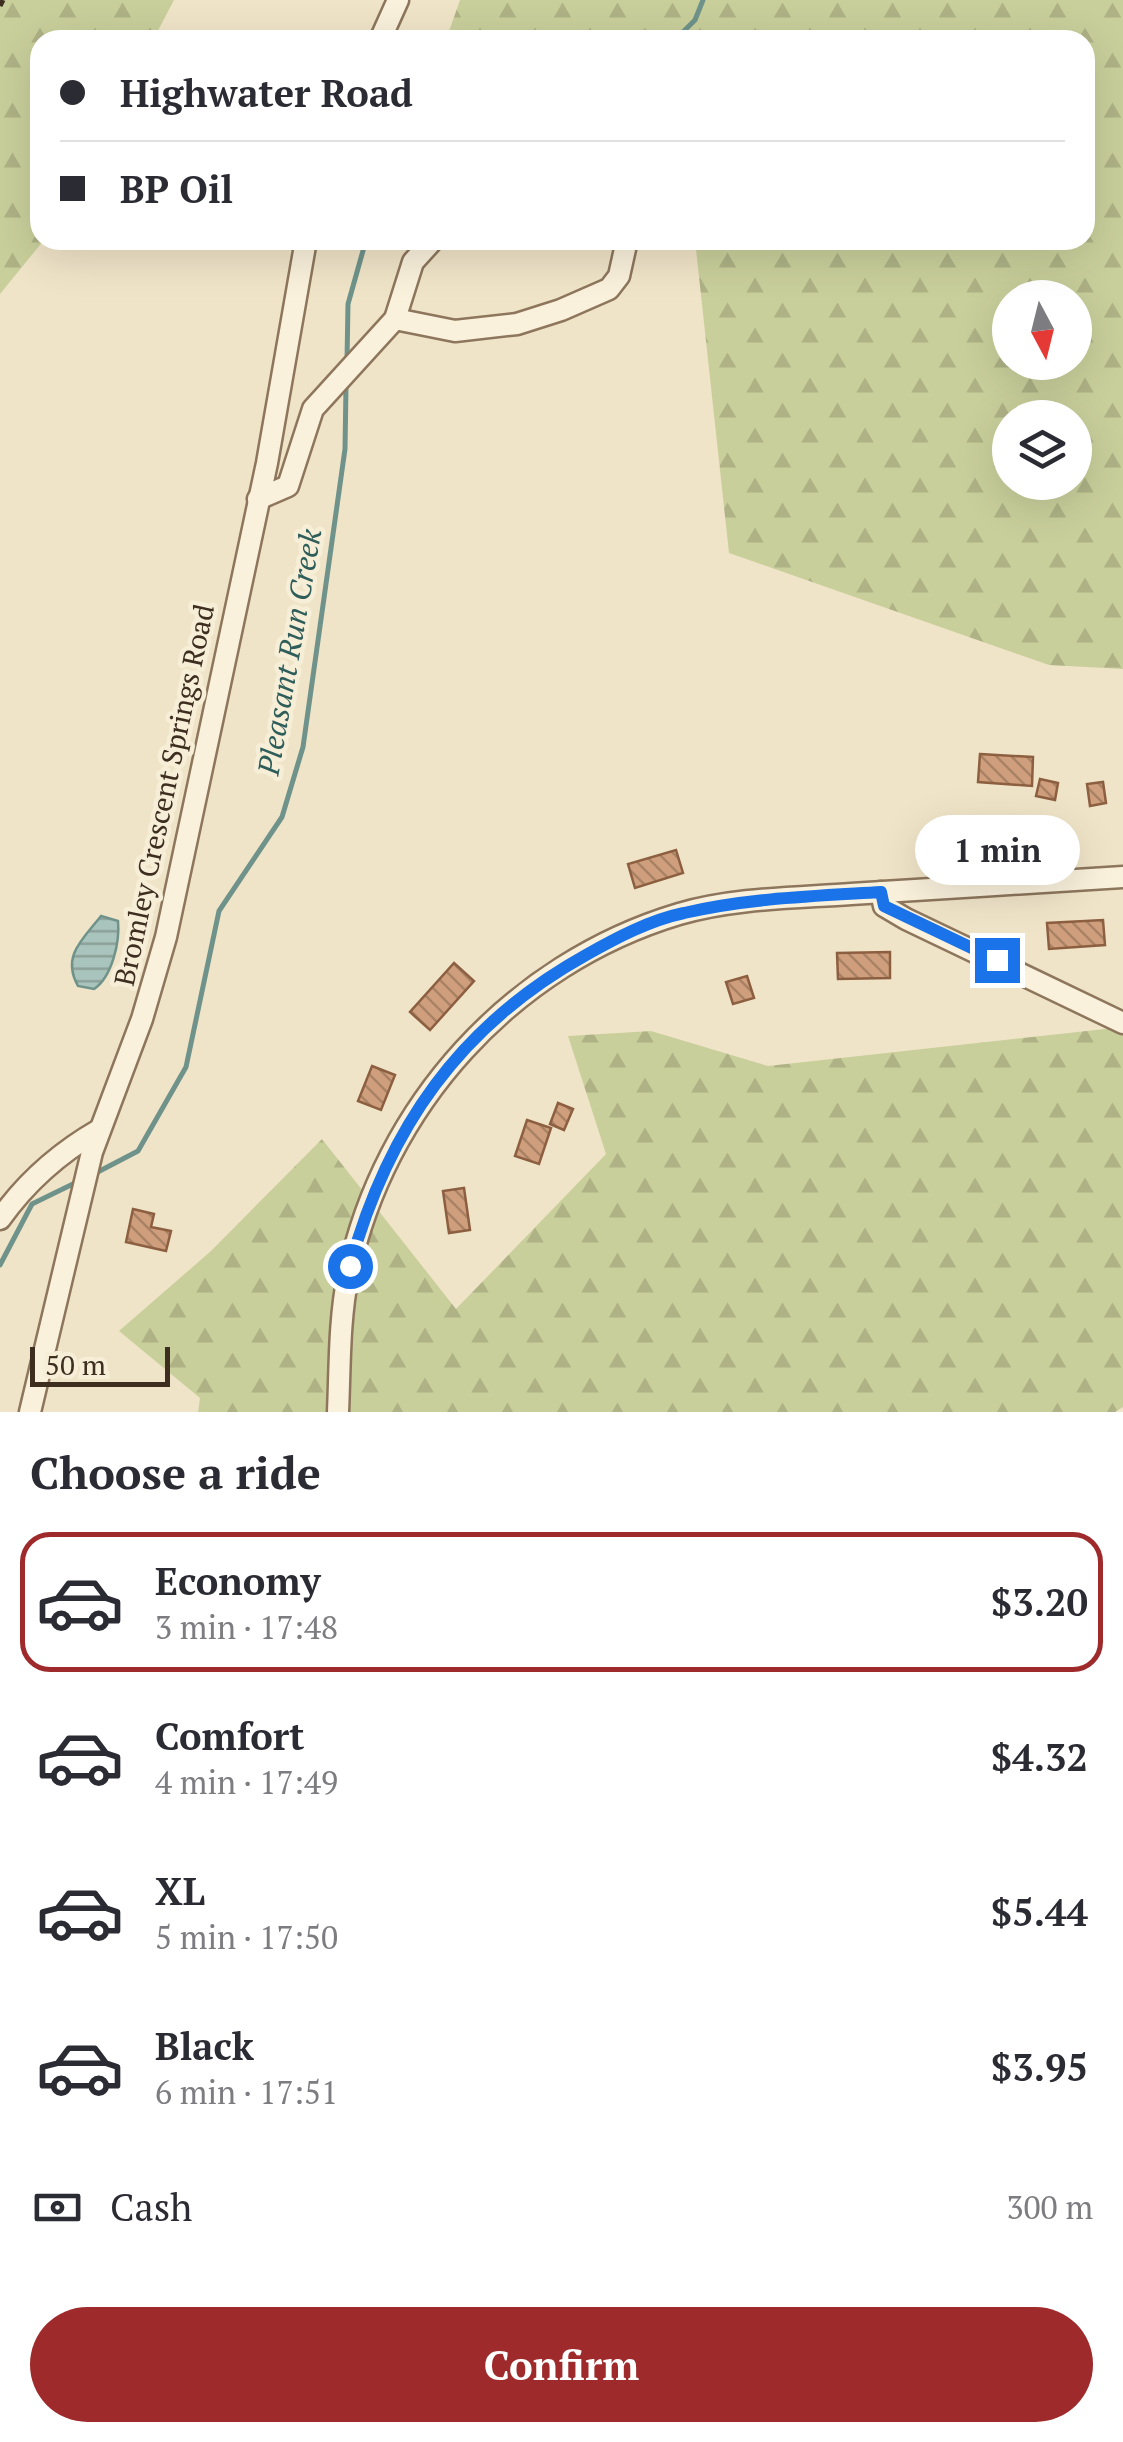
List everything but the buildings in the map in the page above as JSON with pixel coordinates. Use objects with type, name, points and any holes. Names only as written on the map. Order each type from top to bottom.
[{"type":"street","points":[[384,30],[398,0]]},
{"type":"street","name":"Bromley Crescent Springs Road","points":[[30,1412],[92,1152],[142,1019],[166,937],[258,499],[304,250]]},
{"type":"street","points":[[258,499],[288,486],[306,422],[394,320],[413,262],[424,250]]},
{"type":"street","points":[[394,320],[455,331],[484,329],[562,310],[609,289],[619,276],[625,250]]},
{"type":"street","points":[[338,1412],[347,1278],[384,1170],[420,1104],[464,1047],[504,1008],[604,945],[681,913],[758,900],[1123,877]]},
{"type":"street","points":[[881,892],[884,906],[895,912],[1123,1023]]},
{"type":"street","points":[[0,1219],[18,1194],[64,1150],[99,1130]]},
{"type":"green space","points":[[0,0],[174,0],[158,30],[30,30],[30,250],[36,250],[0,294]]},
{"type":"green space","points":[[460,0],[1123,0],[1123,669],[1049,665],[729,553],[696,250],[1095,250],[1095,30],[450,30]]},
{"type":"green space","points":[[1123,1027],[1123,1407],[1115,1412],[198,1412],[200,1398],[119,1331],[211,1251],[322,1139],[456,1309],[606,1154],[568,1036],[651,1031],[768,1066]]},
{"type":"water","points":[[101,916],[118,921],[114,958],[106,976],[94,989],[78,986],[73,975],[73,957]]},
{"type":"waterway","name":"Pleasant Run Creek","points":[[685,30],[695,20],[703,0]]},
{"type":"waterway","name":"Pleasant Run Creek","points":[[347,360],[348,304],[363,250]]},
{"type":"waterway","name":"Pleasant Run Creek","points":[[92,1175],[138,1151],[186,1067],[219,911],[282,817],[303,747],[345,449],[346,386]]},
{"type":"waterway","name":"Pleasant Run Creek","points":[[0,1265],[32,1204],[77,1182]]},
{"type":"railway","points":[[0,6],[3,0]]},
{"type":"route","points":[[350,1266],[384,1170],[406,1127],[464,1047],[504,1008],[604,945],[681,913],[758,900],[881,892],[884,906],[997,960]]}]
